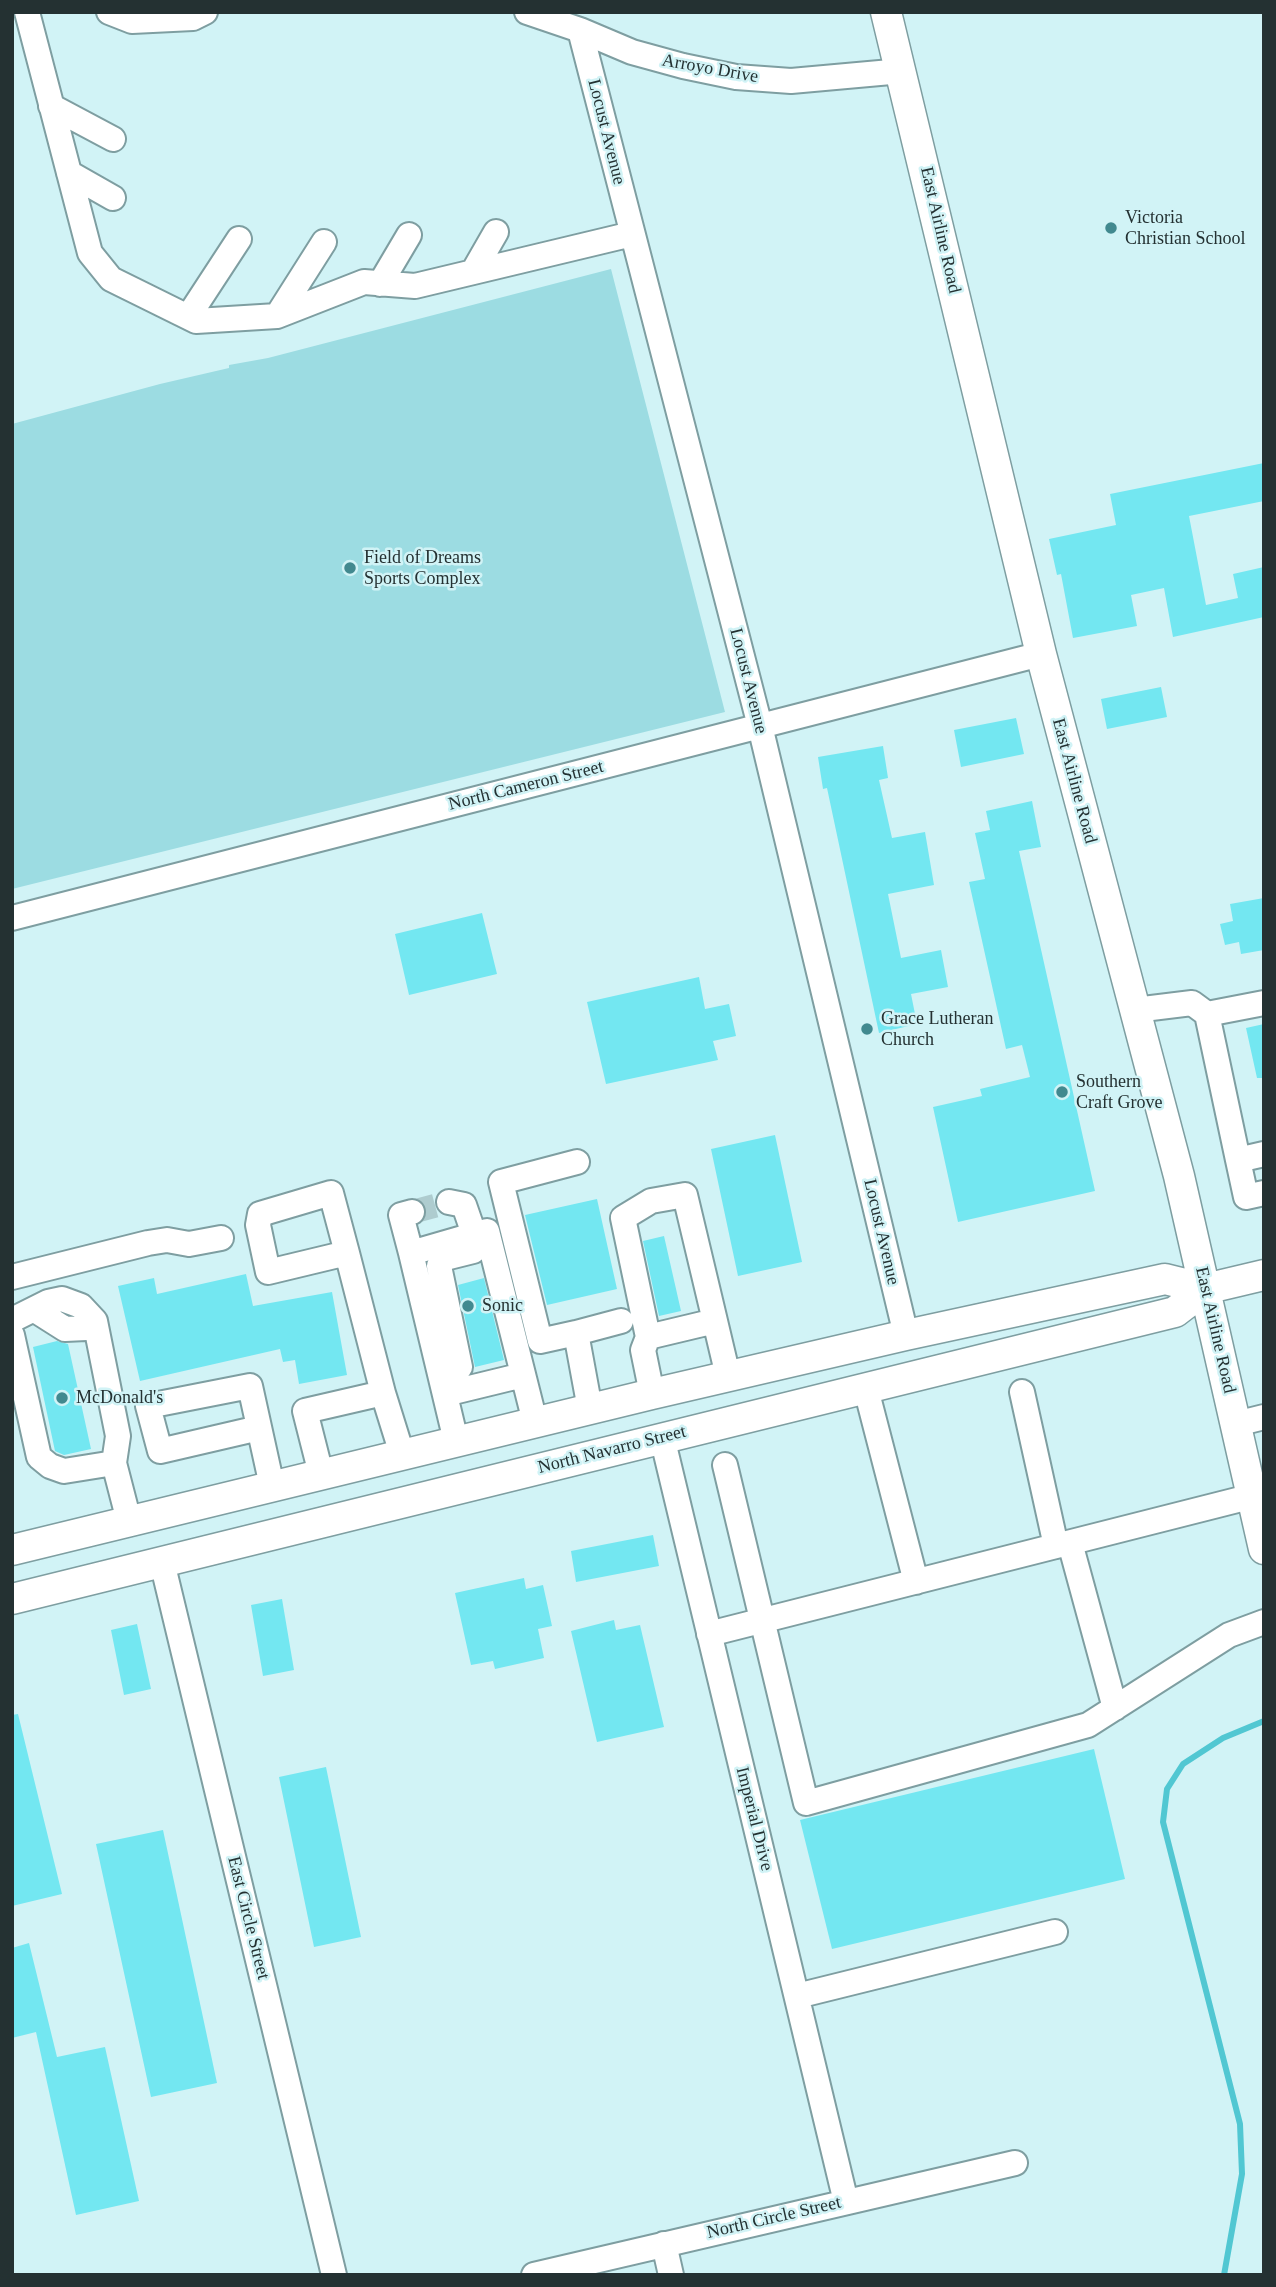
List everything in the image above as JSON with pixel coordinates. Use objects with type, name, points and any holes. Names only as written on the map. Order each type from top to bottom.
[{"type":"main road","name":"East Airline Road","points":[[886,12],[1041,654],[1179,1176],[1205,1289],[1250,1420],[1252,1496],[1264,1549]]},
{"type":"main road","name":"North Navarro Street","points":[[12,1599],[1175,1312],[1205,1289],[1264,1275]]},
{"type":"main road","name":"North Navarro Street","points":[[12,1550],[535,1422],[906,1335],[1165,1279],[1205,1289]]},
{"type":"main road","points":[[12,1571],[106,1546],[130,1521]]},
{"type":"street","points":[[27,12],[90,253],[111,279],[196,321],[277,316],[363,282],[415,286],[632,234]]},
{"type":"street","points":[[109,12],[132,21],[193,18],[205,12]]},
{"type":"street","name":"Arroyo Drive","points":[[527,12],[632,52],[736,77],[791,81],[902,71]]},
{"type":"street","name":"Locust Avenue","points":[[580,30],[760,726],[906,1335]]},
{"type":"street","points":[[51,106],[113,139]]},
{"type":"street","points":[[69,173],[113,198]]},
{"type":"street","points":[[473,272],[496,232]]},
{"type":"street","points":[[380,284],[409,235]]},
{"type":"street","points":[[188,317],[239,239]]},
{"type":"street","points":[[277,316],[324,242]]},
{"type":"street","name":"North Cameron Street","points":[[12,918],[1041,654]]},
{"type":"street","points":[[1135,1010],[1192,1003],[1207,1014],[1246,1197],[1264,1193]]},
{"type":"street","points":[[1207,1014],[1264,1003]]},
{"type":"street","points":[[1238,1160],[1264,1154]]},
{"type":"street","points":[[578,1162],[501,1182],[540,1341],[621,1321]]},
{"type":"street","points":[[652,1394],[642,1350],[648,1337],[623,1218],[651,1201],[685,1195],[728,1376]]},
{"type":"street","points":[[449,1202],[464,1205],[483,1240],[535,1422]]},
{"type":"street","points":[[412,1212],[401,1215],[456,1441]]},
{"type":"street","points":[[12,1277],[148,1243],[167,1240],[189,1244],[220,1238]]},
{"type":"street","points":[[411,1252],[483,1240]]},
{"type":"street","points":[[445,1391],[460,1367],[439,1266],[445,1258],[483,1240]]},
{"type":"street","points":[[347,1253],[383,1393],[402,1454]]},
{"type":"street","points":[[12,1320],[35,1310],[65,1329],[86,1328],[95,1321],[118,1436],[114,1463],[130,1521]]},
{"type":"street","points":[[648,1337],[715,1321]]},
{"type":"street","points":[[576,1333],[590,1409]]},
{"type":"street","points":[[12,1335],[39,1457],[50,1466],[64,1471],[114,1463]]},
{"type":"street","points":[[445,1391],[523,1375]]},
{"type":"street","points":[[866,1389],[916,1582]]},
{"type":"street","points":[[1022,1392],[1063,1544],[1115,1708]]},
{"type":"street","points":[[321,1474],[305,1411],[383,1393]]},
{"type":"street","points":[[259,1428],[272,1486]]},
{"type":"street","name":"Imperial Drive","points":[[662,1437],[846,2202]]},
{"type":"street","points":[[725,1465],[806,1803],[1088,1725],[1229,1635],[1264,1622]]},
{"type":"street","points":[[709,1634],[1252,1496]]},
{"type":"street","name":"East Circle Street","points":[[162,1562],[334,2275]]},
{"type":"street","points":[[796,1996],[1055,1932]]},
{"type":"street","name":"North Circle Street","points":[[534,2275],[1015,2163]]},
{"type":"street","points":[[664,2244],[671,2275]]},
{"type":"shaded area","name":"Field of Dreams Sports Complex","points":[[611,269],[725,712],[12,889],[12,424],[229,368],[229,365],[268,358]]},
{"type":"building","points":[[1264,463],[1264,501],[1189,516],[1206,605],[1238,598],[1233,574],[1264,567],[1264,617],[1173,637],[1164,588],[1131,595],[1137,626],[1073,638],[1061,574],[1057,575],[1049,539],[1116,525],[1110,494]]},
{"type":"building","points":[[1161,687],[1167,717],[1107,729],[1101,699]]},
{"type":"building","points":[[1016,718],[1024,754],[961,767],[954,730]]},
{"type":"building","points":[[883,746],[888,778],[879,780],[892,838],[925,832],[934,885],[888,894],[901,958],[941,950],[948,987],[911,994],[917,1024],[879,1033],[818,757]]},
{"type":"building","points":[[1032,801],[1041,847],[1019,851],[1095,1191],[958,1222],[933,1107],[982,1096],[980,1089],[1030,1077],[1022,1045],[1006,1049],[969,882],[985,879],[975,833],[990,830],[986,811]]},
{"type":"building","points":[[1264,898],[1264,950],[1241,954],[1239,942],[1225,945],[1220,924],[1233,921],[1230,904]]},
{"type":"building","points":[[482,913],[497,974],[409,995],[395,934]]},
{"type":"building","points":[[699,977],[705,1009],[729,1004],[736,1036],[713,1041],[718,1060],[606,1084],[587,1002]]},
{"type":"building","points":[[1264,1024],[1264,1078],[1257,1078],[1246,1028]]},
{"type":"building","points":[[775,1135],[802,1262],[738,1276],[711,1149]]},
{"type":"building","points":[[597,1199],[617,1289],[547,1305],[525,1215]]},
{"type":"building","points":[[664,1236],[681,1311],[659,1316],[643,1241]]},
{"type":"building","points":[[246,1274],[253,1306],[332,1292],[347,1375],[299,1384],[295,1360],[283,1362],[280,1349],[140,1381],[118,1286],[154,1278],[157,1294]]},
{"type":"building","points":[[484,1278],[504,1360],[475,1367],[458,1285]]},
{"type":"building","name":"McDonald's","points":[[57,1341],[68,1344],[91,1449],[64,1455],[55,1451],[33,1347]]},
{"type":"building","points":[[653,1535],[659,1566],[576,1582],[571,1551]]},
{"type":"building","points":[[524,1578],[526,1589],[543,1585],[552,1626],[538,1629],[544,1658],[495,1669],[493,1661],[471,1665],[455,1593]]},
{"type":"building","points":[[282,1599],[294,1670],[263,1676],[251,1605]]},
{"type":"building","points":[[614,1620],[616,1630],[640,1625],[664,1727],[597,1742],[571,1631]]},
{"type":"building","points":[[137,1624],[151,1689],[124,1695],[111,1630]]},
{"type":"building","points":[[18,1714],[62,1894],[12,1906],[12,1715]]},
{"type":"building","points":[[1094,1749],[1125,1879],[832,1949],[800,1820]]},
{"type":"building","points":[[326,1767],[361,1937],[314,1947],[279,1777]]},
{"type":"building","points":[[163,1830],[217,2083],[151,2097],[96,1844]]},
{"type":"building","points":[[29,1943],[57,2057],[105,2047],[139,2201],[76,2215],[36,2032],[12,2038],[12,1948]]},
{"type":"waterway","points":[[1224,2275],[1242,2174],[1240,2124],[1163,1822],[1167,1789],[1183,1764],[1223,1738],[1264,1721]]},
{"type":"tunnel","points":[[412,1212],[449,1202]]},
{"type":"place","name":"Victoria Christian School","points":[[1111,228]]},
{"type":"place","name":"Field of Dreams Sports Complex","points":[[350,568]]},
{"type":"place","name":"Grace Lutheran Church","points":[[867,1029]]},
{"type":"place","name":"Southern Craft Grove","points":[[1062,1092]]},
{"type":"place","name":"Sonic","points":[[468,1306]]},
{"type":"place","name":"McDonald's","points":[[62,1398]]}]
